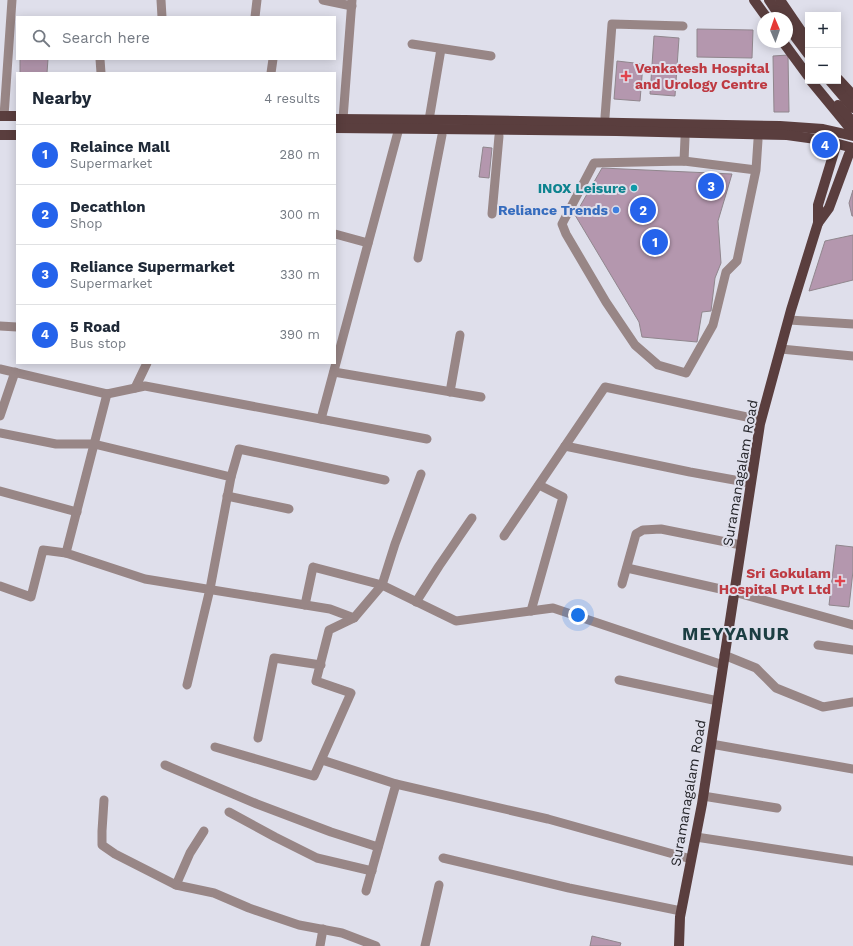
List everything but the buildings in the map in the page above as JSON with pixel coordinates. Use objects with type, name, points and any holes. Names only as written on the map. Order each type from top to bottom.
[{"type":"main road","points":[[754,0],[763,12]]},
{"type":"main road","points":[[761,0],[769,12]]},
{"type":"main road","points":[[769,0],[777,12]]},
{"type":"main road","points":[[783,2],[805,36]]},
{"type":"main road","points":[[793,34],[805,50]]},
{"type":"main road","points":[[793,47],[805,64]]},
{"type":"main road","points":[[787,48],[805,72]]},
{"type":"main road","points":[[841,82],[853,95]]},
{"type":"main road","points":[[814,84],[852,130]]},
{"type":"main road","points":[[820,84],[852,130]]},
{"type":"main road","points":[[833,84],[853,108]]},
{"type":"main road","points":[[429,120],[465,114],[790,120],[812,122],[852,130]]},
{"type":"main road","points":[[2,116],[16,116]]},
{"type":"main road","points":[[339,119],[429,120],[466,125],[616,131],[787,135],[822,140],[852,153]]},
{"type":"main road","points":[[336,128],[399,128],[466,125],[780,126],[852,130]]},
{"type":"main road","points":[[399,128],[442,135],[801,141],[852,153]]},
{"type":"main road","points":[[0,135],[16,135]]},
{"type":"main road","points":[[818,223],[818,205],[835,149]]},
{"type":"main road","points":[[818,223],[829,208],[852,153]]},
{"type":"main road","name":"Suramanagalam Road","points":[[679,946],[681,911],[703,796],[761,420],[818,223]]},
{"type":"street","points":[[2,116],[14,23],[12,0]]},
{"type":"street","points":[[161,0],[162,16]]},
{"type":"street","points":[[255,16],[257,0]]},
{"type":"street","points":[[323,0],[352,3],[339,119]]},
{"type":"street","points":[[605,117],[612,24],[684,26]]},
{"type":"street","points":[[412,44],[491,56]]},
{"type":"street","points":[[429,120],[441,48]]},
{"type":"street","points":[[100,60],[101,72]]},
{"type":"street","points":[[271,72],[273,60]]},
{"type":"street","points":[[321,419],[399,128]]},
{"type":"street","points":[[418,258],[442,135]]},
{"type":"street","points":[[492,214],[499,136]]},
{"type":"street","points":[[684,161],[686,138]]},
{"type":"street","points":[[756,170],[684,161],[594,163],[562,224],[566,234],[606,302],[635,345],[658,365],[686,373],[713,325],[726,272],[737,261],[756,170],[758,140]]},
{"type":"street","points":[[336,234],[368,243]]},
{"type":"street","points":[[789,320],[853,324]]},
{"type":"street","points":[[0,326],[16,327]]},
{"type":"street","points":[[450,392],[460,335]]},
{"type":"street","points":[[781,349],[853,356]]},
{"type":"street","points":[[134,388],[146,364]]},
{"type":"street","points":[[0,368],[107,394],[145,386],[427,439]]},
{"type":"street","points":[[0,416],[15,372]]},
{"type":"street","points":[[334,372],[481,397]]},
{"type":"street","points":[[504,536],[606,387],[761,420]]},
{"type":"street","points":[[66,553],[107,394]]},
{"type":"street","points":[[0,433],[56,444],[94,444],[231,477]]},
{"type":"street","points":[[565,446],[751,483]]},
{"type":"street","points":[[187,684],[210,589],[227,496],[239,449],[385,480]]},
{"type":"street","points":[[216,747],[314,776],[351,693],[316,681],[329,630],[354,618],[382,585],[395,544],[421,474]]},
{"type":"street","points":[[531,611],[563,497],[539,485]]},
{"type":"street","points":[[0,491],[77,512]]},
{"type":"street","points":[[227,496],[289,509]]},
{"type":"street","points":[[416,602],[438,566],[472,518]]},
{"type":"street","points":[[622,584],[636,534],[643,530],[661,529],[741,545]]},
{"type":"street","points":[[0,586],[31,597],[43,550],[66,553],[145,579],[330,609],[354,618]]},
{"type":"street","points":[[305,605],[313,567],[382,585],[456,621],[553,608],[724,660],[756,668],[776,688],[823,707],[853,702]]},
{"type":"street","points":[[627,568],[734,592],[853,625]]},
{"type":"street","points":[[818,645],[853,650]]},
{"type":"street","points":[[258,738],[274,658],[320,665]]},
{"type":"street","points":[[619,680],[718,701]]},
{"type":"street","points":[[711,744],[853,769]]},
{"type":"street","points":[[322,760],[396,784],[548,819],[690,859]]},
{"type":"street","points":[[165,765],[257,804],[331,832],[378,847]]},
{"type":"street","points":[[366,891],[396,784]]},
{"type":"street","points":[[703,796],[777,808]]},
{"type":"street","points":[[104,800],[102,845],[115,854],[176,885],[214,893],[264,913],[300,925],[342,933],[376,946]]},
{"type":"street","points":[[229,812],[317,858],[372,871]]},
{"type":"street","points":[[176,885],[190,853],[204,831]]},
{"type":"street","points":[[696,837],[853,861]]},
{"type":"street","points":[[443,858],[569,888],[681,911]]},
{"type":"street","points":[[425,946],[439,885]]},
{"type":"street","points":[[320,946],[323,929]]},
{"type":"place","name":"Venkatesh Hospital and Urology Centre","points":[[626,76]]},
{"type":"place","name":"5 Road","points":[[825,145]]},
{"type":"place","name":"Reliance Supermarket","points":[[711,186]]},
{"type":"place","name":"INOX Leisure","points":[[634,188]]},
{"type":"place","name":"Reliance Trends","points":[[616,210]]},
{"type":"place","name":"Decathlon","points":[[643,210]]},
{"type":"place","name":"Relaince Mall","points":[[655,242]]},
{"type":"place","name":"Sri Gokulam Hospital Pvt Ltd","points":[[840,581]]},
{"type":"district","name":"MEYYANUR","points":[[736,633]]}]
